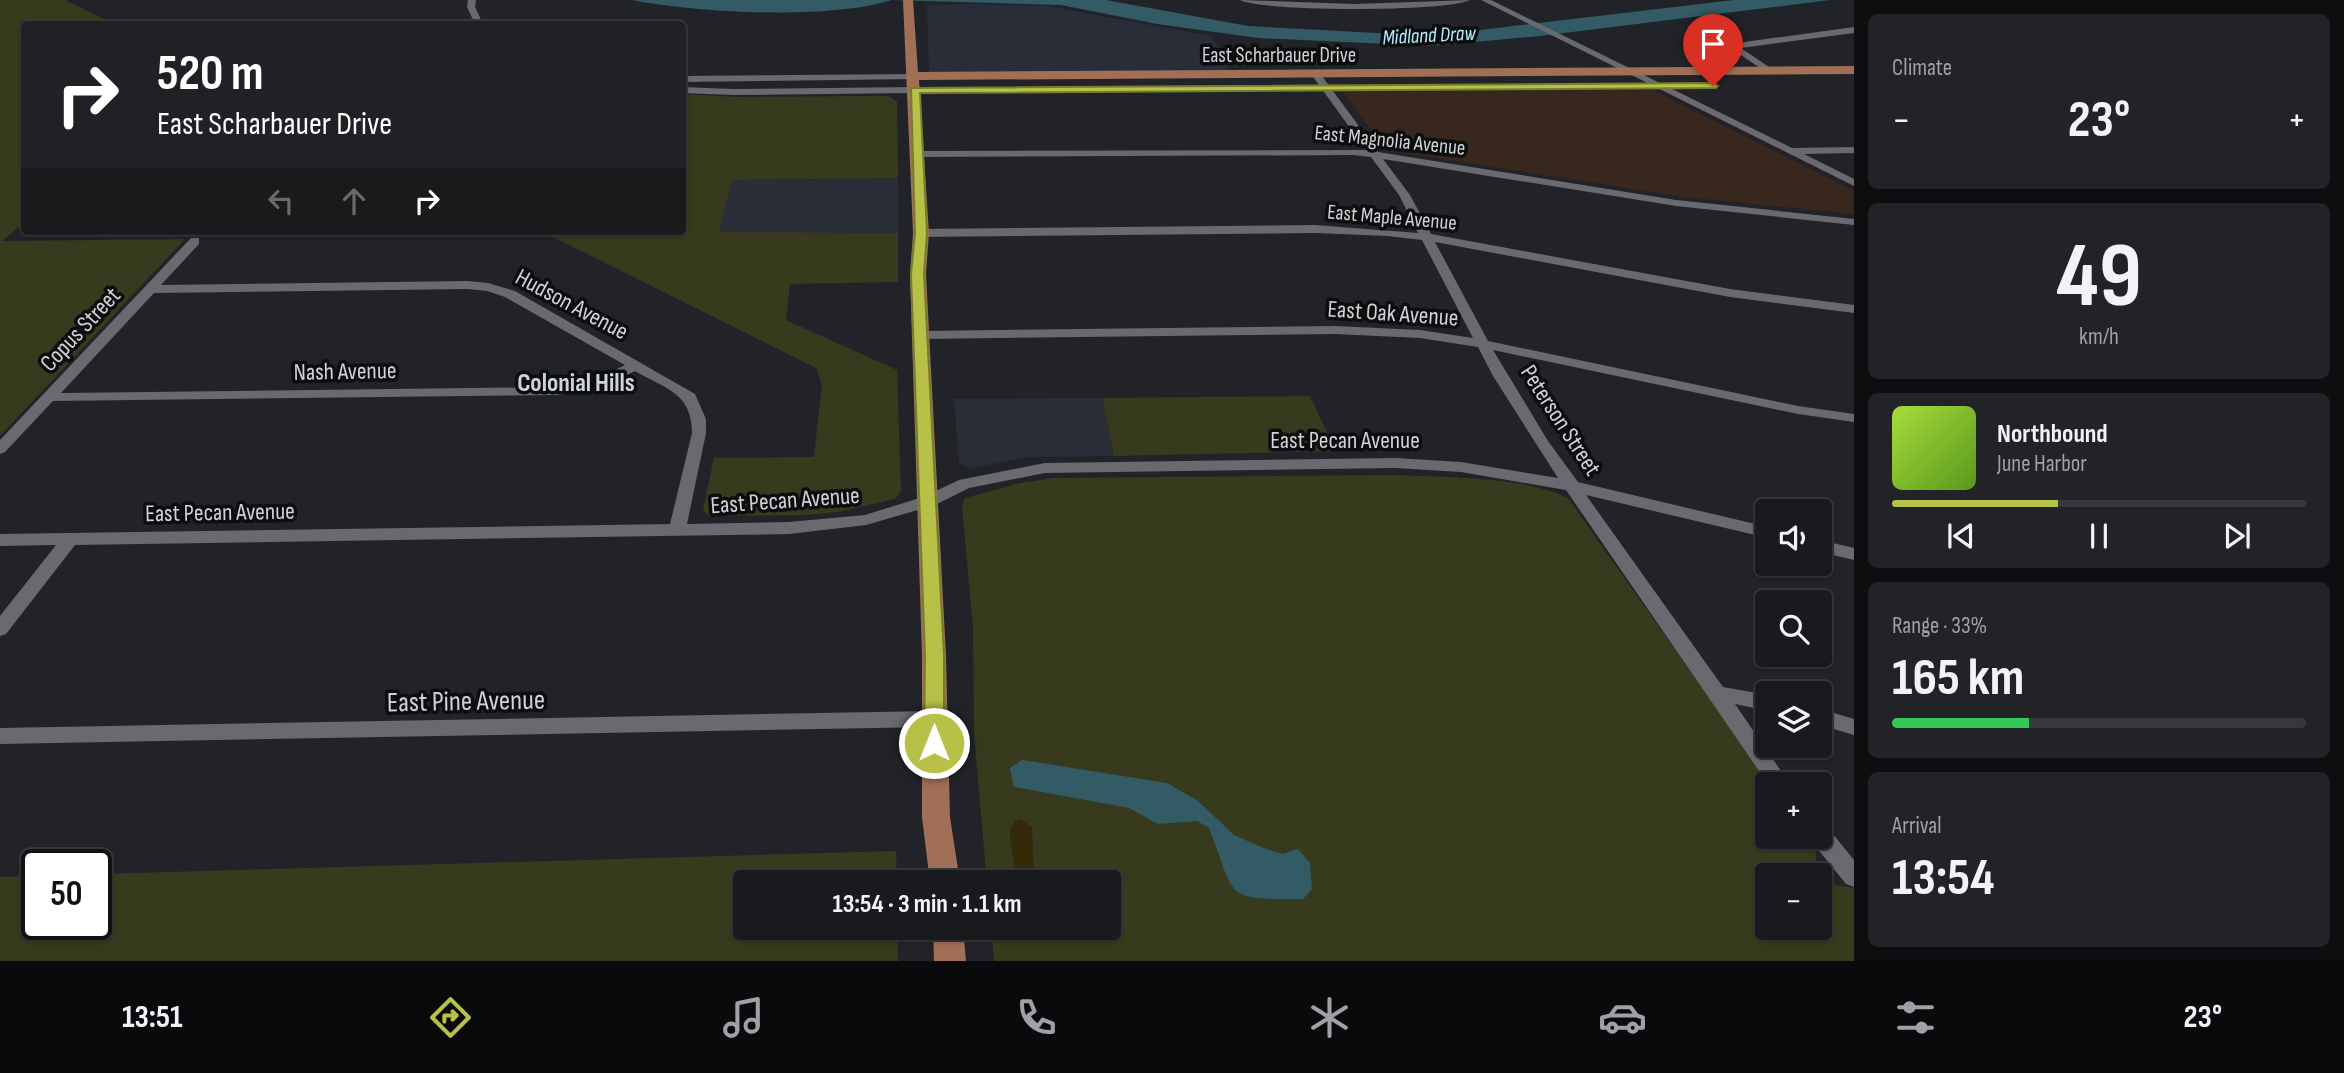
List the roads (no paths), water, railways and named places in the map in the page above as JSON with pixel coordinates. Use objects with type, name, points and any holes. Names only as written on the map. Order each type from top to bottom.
[{"type":"main road","points":[[908,0],[919,85],[921,233],[917,260],[929,501],[936,817],[944,870]]},
{"type":"main road","name":"East Scharbauer Drive","points":[[919,85],[1323,85],[1629,72],[1854,70]]},
{"type":"main road","points":[[1632,86],[1686,86]]},
{"type":"main road","points":[[949,940],[950,961]]},
{"type":"street","points":[[472,0],[471,7],[478,21]]},
{"type":"street","points":[[1244,0],[1292,5],[1369,7],[1466,0]]},
{"type":"street","points":[[1485,0],[1854,183]]},
{"type":"street","points":[[1769,71],[1742,54],[1737,46],[1854,30]]},
{"type":"street","points":[[686,79],[919,85]]},
{"type":"street","points":[[686,90],[733,92],[919,85]]},
{"type":"street","name":"Peterson Street","points":[[1323,85],[1404,195],[1514,399],[1772,772]]},
{"type":"street","name":"East Magnolia Avenue","points":[[918,154],[1309,150],[1375,154],[1676,203],[1854,222]]},
{"type":"street","points":[[1791,151],[1854,150]]},
{"type":"street","name":"East Maple Avenue","points":[[921,233],[1315,229],[1429,237],[1693,287],[1854,309]]},
{"type":"street","name":"Copus Street","points":[[0,449],[195,241]]},
{"type":"street","name":"Hudson Avenue","points":[[151,289],[468,285],[488,287],[510,294],[684,391],[696,406],[699,419],[698,437],[677,530]]},
{"type":"street","name":"East Oak Avenue","points":[[921,335],[1350,330],[1420,334],[1483,343],[1798,410],[1854,418]]},
{"type":"street","name":"Nash Avenue","points":[[49,397],[559,391],[599,383],[637,365]]},
{"type":"street","name":"East Pecan Avenue","points":[[0,540],[789,528],[837,525],[894,513],[972,482],[1022,472],[1074,467],[1395,463],[1461,467],[1572,486],[1755,530]]},
{"type":"street","points":[[0,629],[70,539]]},
{"type":"street","points":[[1832,549],[1854,554]]},
{"type":"street","points":[[1717,693],[1755,700]]},
{"type":"street","name":"East Pine Avenue","points":[[0,736],[933,719]]},
{"type":"street","points":[[1832,721],[1854,727]]},
{"type":"street","points":[[1831,849],[1854,877]]},
{"type":"water","points":[[632,0],[892,0],[834,10],[763,12],[691,8]]},
{"type":"water","name":"Midland Draw","points":[[892,0],[1106,0],[1248,26],[1395,34],[1480,30],[1734,0],[1830,0],[1540,36],[1430,46],[1258,38],[1157,24],[1061,5]]},
{"type":"water","points":[[1022,760],[1167,783],[1198,801],[1234,835],[1283,854],[1298,849],[1310,863],[1312,889],[1303,899],[1245,896],[1230,882],[1209,828],[1197,821],[1158,824],[1129,808],[1014,787],[1010,768]]},
{"type":"district","name":"Colonial Hills","points":[[576,382]]}]
